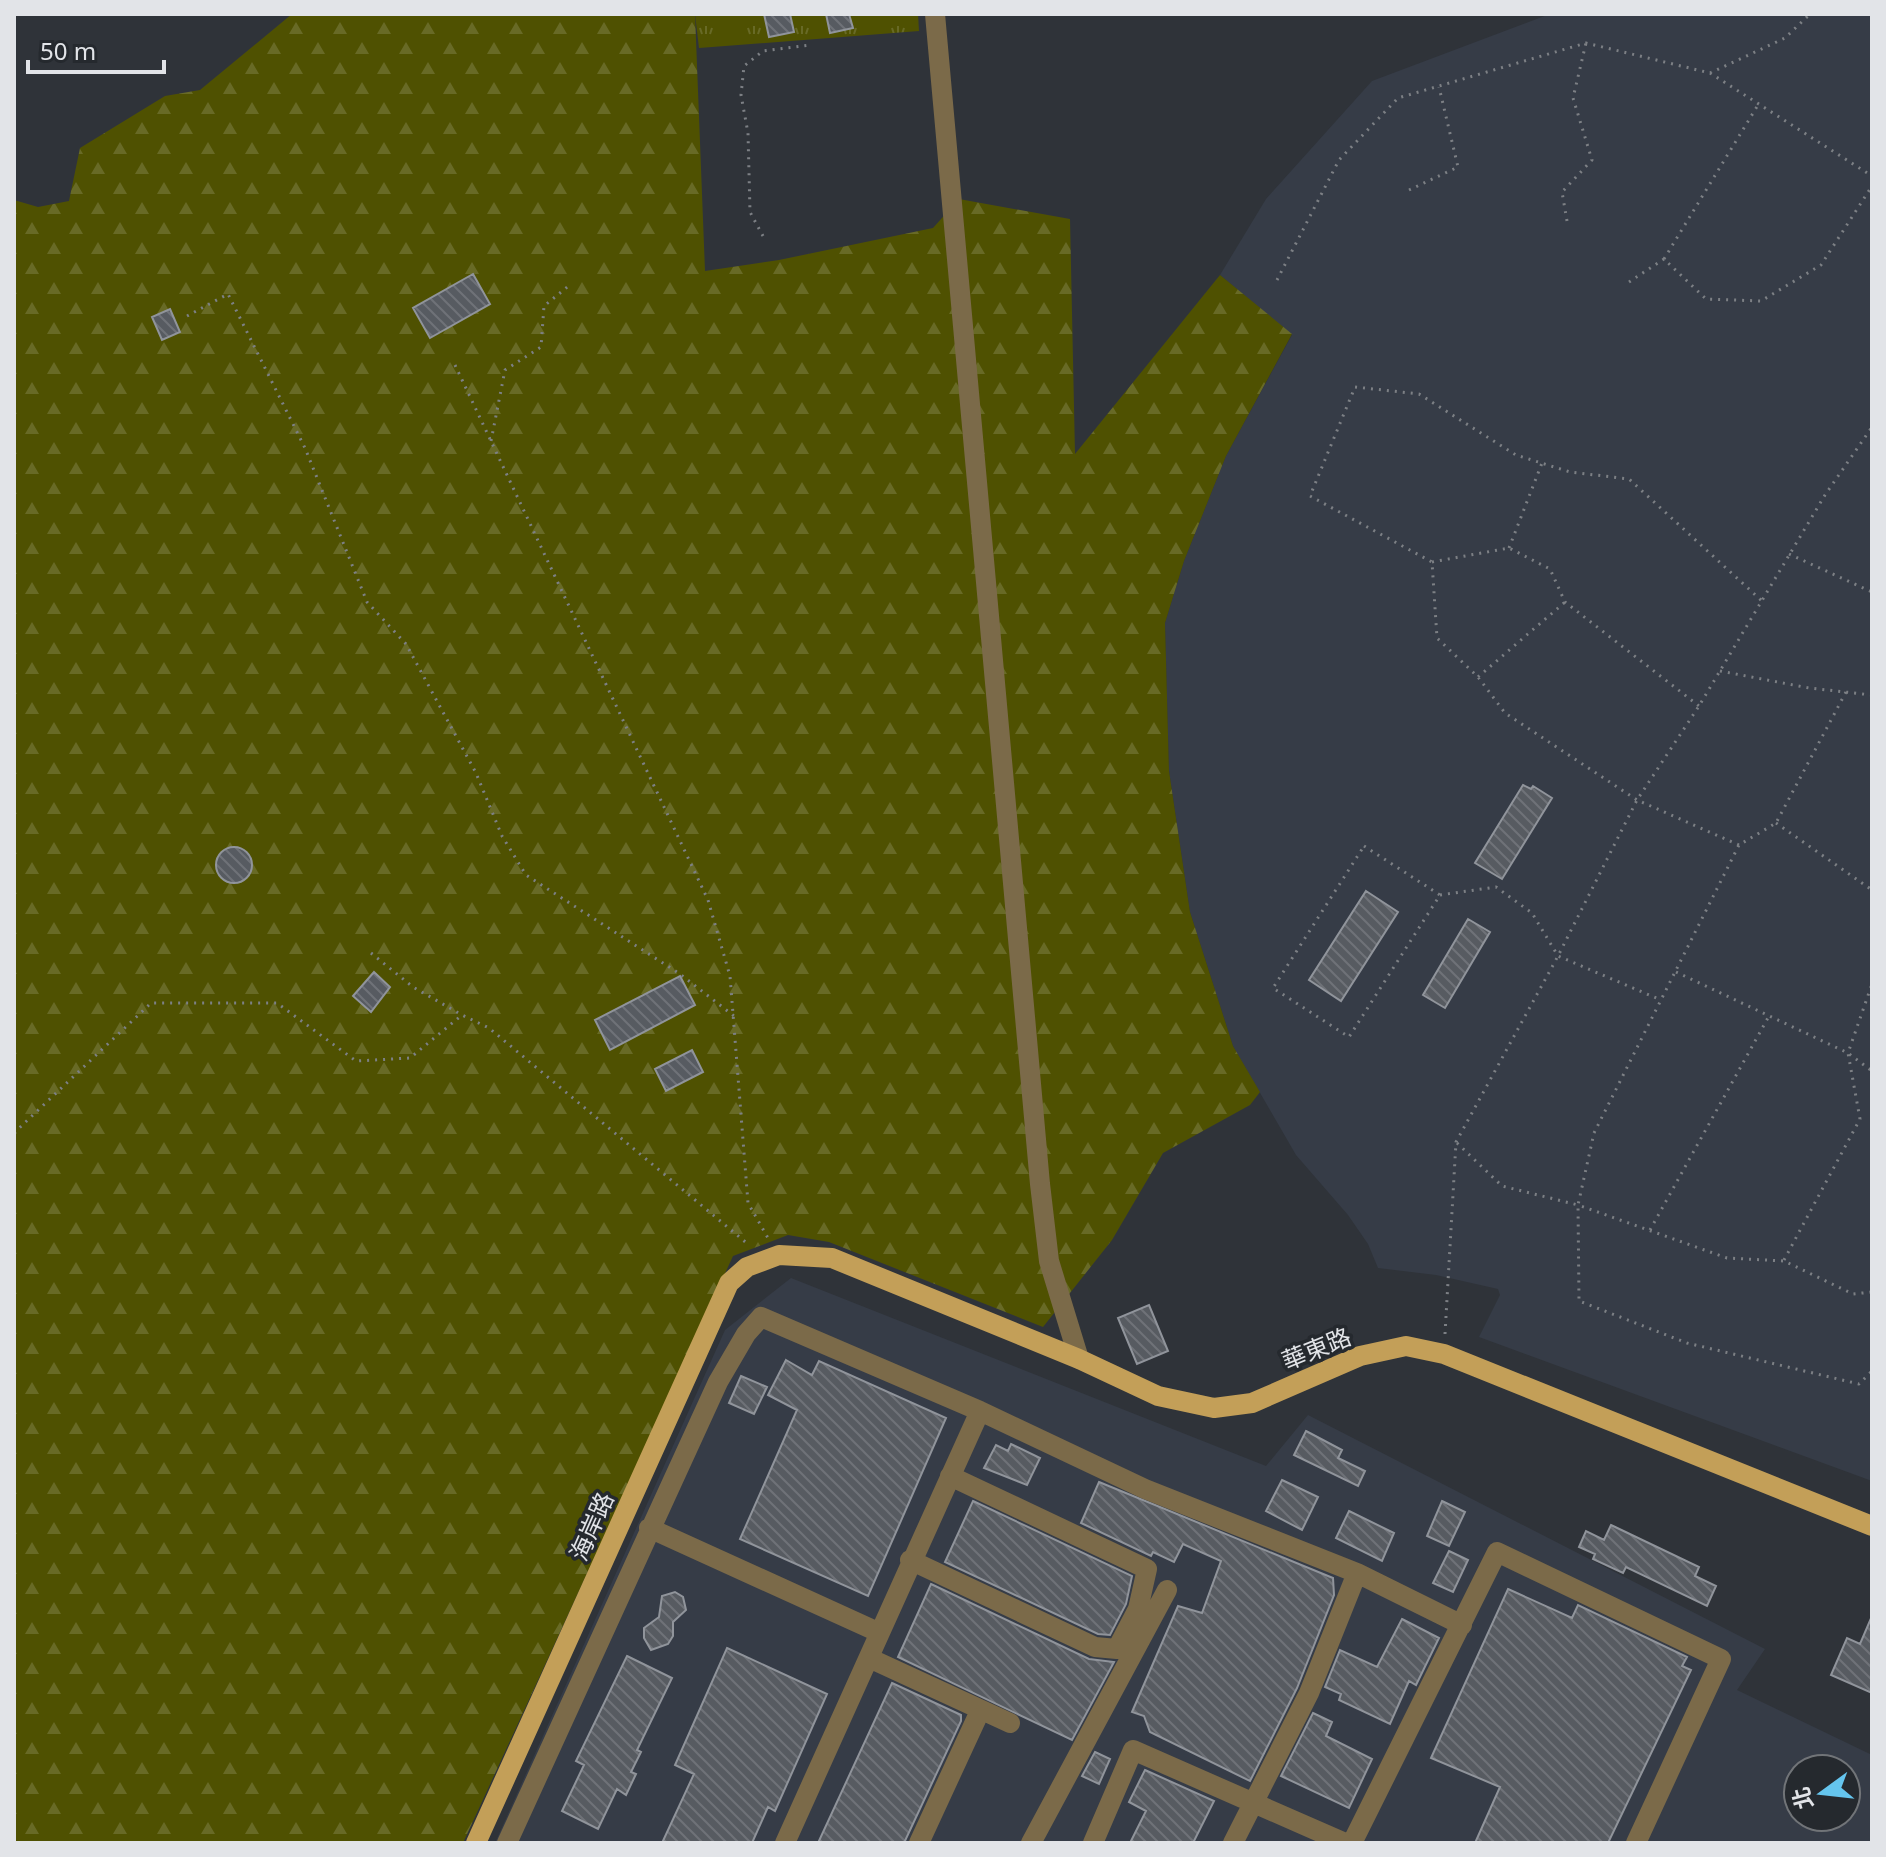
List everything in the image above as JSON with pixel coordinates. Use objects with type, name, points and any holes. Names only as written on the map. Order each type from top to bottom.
[{"type":"main road","name":"華東路","points":[[779,1255],[832,1258],[1079,1359],[1158,1396],[1214,1408],[1252,1403],[1360,1356],[1406,1346],[1444,1354],[1872,1526]]},
{"type":"main road","name":"海岸路","points":[[476,1843],[729,1283],[747,1267],[779,1255]]},
{"type":"street","points":[[935,14],[1040,1184],[1049,1261],[1079,1359]]},
{"type":"street","points":[[507,1843],[718,1382],[746,1334],[761,1317],[980,1411],[1145,1489],[1357,1573],[1462,1625]]},
{"type":"street","points":[[785,1843],[910,1560],[980,1411]]},
{"type":"street","points":[[910,1560],[1095,1647],[1117,1649],[1138,1609],[1147,1569],[950,1476]]},
{"type":"street","points":[[649,1528],[878,1632]]},
{"type":"street","points":[[1352,1843],[1497,1552],[1721,1659],[1636,1843]]},
{"type":"street","points":[[1233,1843],[1309,1693],[1357,1573]]},
{"type":"street","points":[[1031,1843],[1167,1590]]},
{"type":"street","points":[[869,1658],[1010,1723]]},
{"type":"street","points":[[919,1843],[980,1711]]},
{"type":"street","points":[[1093,1843],[1133,1750],[1345,1843]]},
{"type":"path","points":[[1710,73],[1785,38],[1810,14]]},
{"type":"path","points":[[1567,221],[1562,192],[1592,160],[1573,98],[1586,43]]},
{"type":"path","points":[[1277,280],[1339,160],[1398,98],[1586,43],[1710,73],[1872,176]]},
{"type":"path","points":[[763,236],[750,212],[748,133],[741,95],[744,66],[763,51],[811,45]]},
{"type":"path","points":[[1409,190],[1458,167],[1439,86]]},
{"type":"path","points":[[1629,282],[1664,259],[1759,104]]},
{"type":"path","points":[[1664,259],[1706,299],[1761,301],[1821,265],[1872,186]]},
{"type":"path","points":[[491,441],[505,370],[541,347],[544,306],[571,284]]},
{"type":"path","points":[[187,316],[228,294],[305,448],[367,602],[406,644],[476,773],[502,836],[526,875],[680,974],[734,1016]]},
{"type":"path","points":[[455,365],[708,900],[730,976],[748,1203],[779,1255]]},
{"type":"path","points":[[1699,706],[1565,602],[1550,569],[1509,548],[1432,562],[1310,496],[1355,387],[1419,394],[1516,455],[1570,472],[1629,479],[1762,601]]},
{"type":"path","points":[[1444,1354],[1456,1142],[1558,956],[1637,800],[1699,706],[1789,554],[1872,427]]},
{"type":"path","points":[[1509,548],[1542,463]]},
{"type":"path","points":[[1789,554],[1872,592]]},
{"type":"path","points":[[1432,562],[1437,638],[1478,677],[1505,713],[1637,800],[1739,845]]},
{"type":"path","points":[[1478,677],[1565,602]]},
{"type":"path","points":[[1720,671],[1872,695]]},
{"type":"path","points":[[1846,692],[1776,823],[1739,845],[1594,1133],[1578,1205],[1579,1301],[1687,1343],[1859,1384],[1872,1371]]},
{"type":"path","points":[[1776,823],[1872,890]]},
{"type":"path","points":[[1440,895],[1349,1037],[1273,988],[1364,846],[1440,895],[1496,887],[1532,913],[1558,956],[1661,1000]]},
{"type":"path","points":[[371,953],[413,987],[489,1028],[743,1243],[779,1255]]},
{"type":"path","points":[[1675,972],[1848,1053],[1872,1071]]},
{"type":"path","points":[[1784,1261],[1860,1119],[1848,1053],[1872,984]]},
{"type":"path","points":[[14,1133],[151,1003],[277,1003],[356,1061],[410,1058],[462,1015]]},
{"type":"path","points":[[1650,1230],[1769,1016]]},
{"type":"path","points":[[1456,1142],[1502,1186],[1578,1205],[1727,1258],[1784,1261],[1853,1294],[1872,1292]]},
{"type":"shaded area","points":[[1550,14],[1872,14],[1872,1481],[1479,1337],[1500,1295],[1498,1289],[1436,1275],[1378,1268],[1368,1244],[1348,1215],[1296,1155],[1233,1046],[1190,912],[1169,771],[1165,623],[1184,561],[1226,456],[1292,335],[1220,275],[1266,199],[1372,81]]},
{"type":"shaded area","points":[[791,1278],[1266,1466],[1308,1415],[1765,1649],[1737,1690],[1872,1755],[1872,1843],[495,1843],[725,1330]]},
{"type":"green space","points":[[292,14],[695,14],[705,271],[779,260],[933,228],[959,199],[1070,219],[1075,454],[1220,275],[1292,334],[1226,456],[1184,561],[1165,623],[1169,771],[1190,912],[1233,1046],[1260,1092],[1250,1105],[1163,1153],[1112,1240],[1043,1327],[829,1242],[788,1235],[733,1256],[463,1843],[14,1843],[14,200],[38,207],[69,201],[80,148],[165,96],[200,90]]},
{"type":"green space","points":[[695,14],[918,14],[919,31],[699,48]]},
{"type":"building","points":[[764,14],[790,14],[794,32],[769,37]]},
{"type":"building","points":[[826,14],[849,14],[853,28],[830,33]]},
{"type":"building","points":[[473,274],[490,304],[430,338],[413,308]]},
{"type":"building","points":[[170,309],[180,332],[162,340],[152,317]]},
{"type":"building","points":[[1523,785],[1531,789],[1533,786],[1552,798],[1502,879],[1475,863]]},
{"type":"building","points":[[234,847],[247,852],[252,865],[247,878],[234,883],[221,878],[216,865],[221,852]]},
{"type":"building","points":[[1366,891],[1398,912],[1341,1001],[1309,980]]},
{"type":"building","points":[[1468,919],[1490,932],[1445,1008],[1423,995]]},
{"type":"building","points":[[374,972],[390,987],[371,1012],[353,996]]},
{"type":"building","points":[[680,976],[695,1005],[610,1050],[595,1020]]},
{"type":"building","points":[[692,1050],[703,1072],[666,1091],[655,1069]]},
{"type":"building","points":[[1149,1305],[1168,1351],[1137,1364],[1118,1318]]},
{"type":"building","points":[[786,1360],[812,1375],[819,1361],[946,1418],[868,1596],[740,1539],[797,1410],[768,1395]]},
{"type":"building","points":[[741,1376],[767,1387],[754,1414],[729,1403]]},
{"type":"building","points":[[1306,1431],[1342,1450],[1338,1458],[1365,1471],[1358,1486],[1294,1455]]},
{"type":"building","points":[[1011,1444],[1040,1458],[1027,1485],[984,1468],[996,1445],[1008,1451]]},
{"type":"building","points":[[1282,1480],[1318,1497],[1302,1530],[1266,1511]]},
{"type":"building","points":[[1099,1482],[1333,1578],[1334,1595],[1297,1688],[1250,1781],[1150,1732],[1144,1716],[1132,1712],[1178,1606],[1202,1613],[1221,1561],[1183,1544],[1174,1562],[1153,1552],[1151,1556],[1081,1523]]},
{"type":"building","points":[[973,1501],[1132,1576],[1126,1604],[1110,1635],[1098,1634],[945,1562]]},
{"type":"building","points":[[1442,1501],[1465,1512],[1449,1546],[1427,1536]]},
{"type":"building","points":[[1349,1511],[1394,1533],[1382,1561],[1336,1538]]},
{"type":"building","points":[[1611,1525],[1699,1567],[1695,1576],[1716,1586],[1707,1606],[1626,1567],[1623,1573],[1593,1559],[1595,1554],[1579,1547],[1586,1531],[1604,1540]]},
{"type":"building","points":[[1449,1551],[1468,1560],[1453,1592],[1433,1583]]},
{"type":"building","points":[[931,1584],[1089,1659],[1114,1662],[1072,1740],[898,1657]]},
{"type":"building","points":[[1508,1589],[1572,1618],[1578,1605],[1687,1657],[1682,1666],[1691,1670],[1608,1843],[1475,1843],[1500,1787],[1431,1758]]},
{"type":"building","points":[[675,1592],[683,1597],[686,1610],[673,1622],[673,1636],[668,1644],[651,1650],[644,1638],[644,1628],[659,1617],[662,1596]]},
{"type":"building","points":[[1872,1616],[1872,1693],[1831,1675],[1847,1638],[1860,1644]]},
{"type":"building","points":[[1402,1619],[1439,1638],[1416,1685],[1409,1681],[1390,1724],[1339,1700],[1341,1694],[1325,1687],[1340,1650],[1377,1667]]},
{"type":"building","points":[[727,1648],[827,1694],[775,1811],[768,1807],[752,1843],[662,1843],[694,1774],[675,1765]]},
{"type":"building","points":[[627,1656],[672,1678],[637,1750],[641,1752],[631,1772],[636,1774],[626,1795],[617,1789],[598,1829],[562,1811],[584,1765],[576,1761]]},
{"type":"building","points":[[892,1683],[961,1715],[961,1721],[904,1843],[818,1843]]},
{"type":"building","points":[[1313,1713],[1332,1722],[1326,1736],[1372,1759],[1349,1808],[1281,1776]]},
{"type":"building","points":[[1095,1752],[1110,1759],[1099,1784],[1082,1776]]},
{"type":"building","points":[[1145,1770],[1214,1801],[1193,1843],[1130,1843],[1146,1811],[1129,1802]]}]
